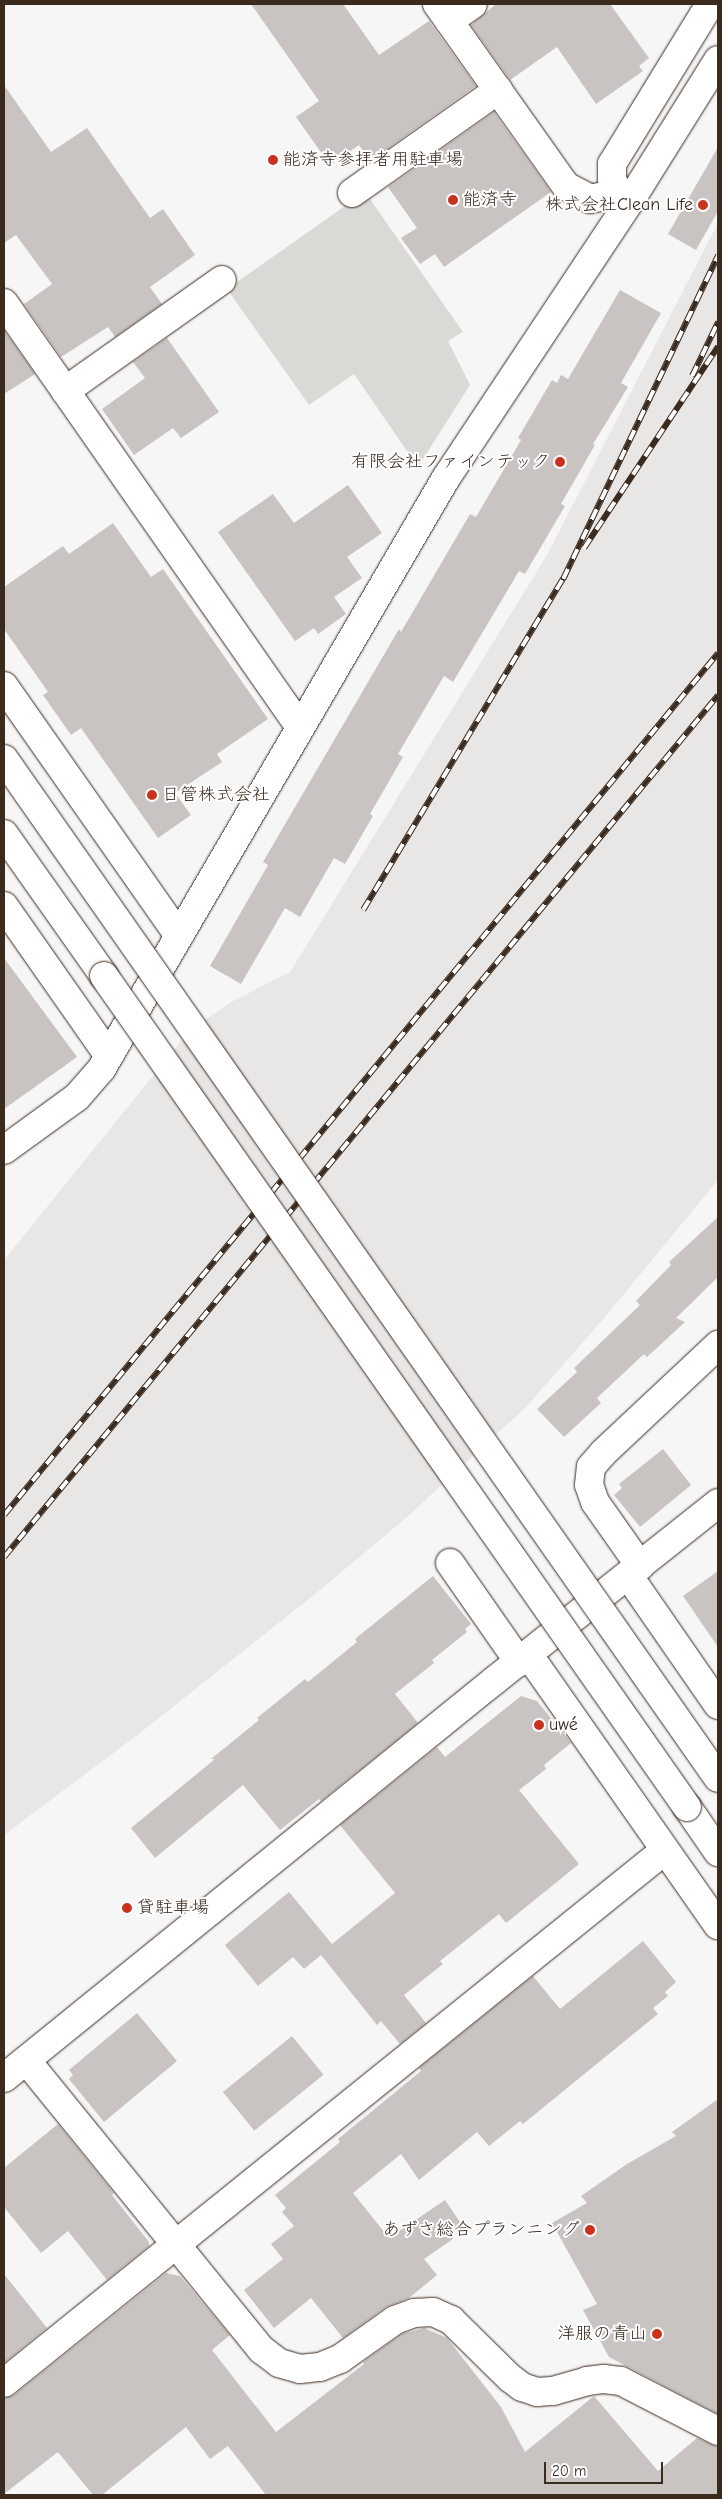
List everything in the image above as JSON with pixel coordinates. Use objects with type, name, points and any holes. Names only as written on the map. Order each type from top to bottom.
[{"type":"street","points":[[473,4],[443,12],[566,186],[590,199],[624,197]]},
{"type":"street","points":[[624,197],[612,179],[612,164],[710,4]]},
{"type":"street","points":[[4,1150],[77,1097],[109,1056],[446,478],[624,197],[718,60]]},
{"type":"street","points":[[352,192],[498,90]]},
{"type":"street","points":[[65,390],[222,280]]},
{"type":"street","points":[[4,303],[300,726]]},
{"type":"street","points":[[4,686],[179,936]]},
{"type":"street","points":[[4,759],[718,1778]]},
{"type":"street","points":[[4,834],[718,1852]]},
{"type":"street","points":[[4,906],[109,1056]]},
{"type":"street","points":[[714,1688],[634,1571],[595,1502],[589,1485],[591,1467],[603,1453],[718,1345]]},
{"type":"street","points":[[4,2078],[718,1503]]},
{"type":"street","points":[[450,1564],[524,1658],[718,1925]]},
{"type":"street","points":[[4,2383],[665,1850]]},
{"type":"street","points":[[26,2060],[262,2350],[279,2363],[300,2369],[320,2368],[340,2358],[395,2320],[414,2313],[433,2312],[451,2320],[510,2378],[522,2387],[537,2392],[587,2381],[604,2379],[621,2381],[718,2431]]},
{"type":"shaded area","points":[[365,192],[463,332],[448,341],[470,385],[418,467],[354,374],[309,405],[227,289]]},
{"type":"shaded area","points":[[718,223],[718,1180],[605,1317],[526,1407],[406,1518],[309,1599],[140,1733],[4,1835],[4,1260],[190,1030],[233,1001],[290,972],[547,555]]},
{"type":"building","points":[[251,4],[343,4],[379,55],[429,21],[476,86],[370,161],[359,145],[330,165],[296,117],[319,101]]},
{"type":"building","points":[[496,4],[610,4],[649,58],[639,66],[643,71],[596,104],[557,47],[510,80],[471,25]]},
{"type":"building","points":[[4,85],[51,152],[87,128],[150,218],[163,209],[195,255],[150,287],[162,304],[115,337],[108,327],[61,357],[24,304],[52,284],[16,235],[4,243]]},
{"type":"building","name":"能済寺","points":[[494,112],[551,192],[444,267],[435,254],[420,264],[401,238],[417,228],[388,187]]},
{"type":"building","points":[[718,147],[718,211],[696,250],[668,234]]},
{"type":"building","points":[[620,290],[661,313],[621,383],[628,387],[593,444],[595,445],[561,504],[565,506],[525,574],[519,571],[453,682],[444,676],[398,754],[403,757],[370,814],[373,816],[345,864],[334,858],[300,917],[285,908],[241,984],[210,966],[268,865],[263,862],[399,629],[401,632],[470,514],[476,517],[521,440],[518,438],[552,380],[557,383],[561,375],[568,379]]},
{"type":"building","points":[[4,330],[35,374],[4,394]]},
{"type":"building","points":[[167,338],[219,412],[181,438],[173,428],[134,455],[102,409],[145,378],[133,362]]},
{"type":"building","points":[[348,485],[382,533],[347,557],[362,578],[334,597],[346,614],[318,634],[314,628],[295,641],[218,532],[273,494],[294,523]]},
{"type":"building","points":[[113,523],[151,577],[163,569],[268,719],[217,754],[222,762],[175,793],[191,815],[158,838],[81,728],[71,735],[43,695],[48,692],[4,629],[4,587],[63,546],[69,554]]},
{"type":"building","points":[[4,958],[77,1057],[4,1109]]},
{"type":"building","points":[[718,1217],[718,1277],[676,1318],[685,1322],[647,1357],[644,1354],[597,1398],[601,1403],[564,1437],[537,1409],[577,1372],[574,1368],[640,1305],[636,1301],[671,1265],[669,1262]]},
{"type":"building","points":[[663,1449],[691,1485],[640,1527],[614,1495],[622,1488],[619,1484]]},
{"type":"building","points":[[718,1571],[718,1647],[683,1596]]},
{"type":"building","points":[[433,1576],[471,1624],[465,1629],[467,1632],[432,1660],[434,1663],[395,1694],[418,1723],[321,1801],[319,1799],[280,1830],[243,1785],[155,1858],[131,1828],[215,1759],[211,1759],[259,1720],[257,1718],[305,1679],[308,1682],[357,1642],[355,1639]]},
{"type":"building","points":[[521,1696],[537,1701],[571,1743],[544,1765],[546,1769],[519,1790],[579,1864],[506,1923],[499,1914],[440,1961],[443,1964],[404,1995],[426,2023],[400,2044],[381,2021],[377,2025],[321,1955],[304,1969],[293,1957],[258,1986],[225,1945],[289,1892],[332,1944],[395,1893],[340,1825],[437,1747],[445,1757]]},
{"type":"building","points":[[643,1941],[676,1982],[665,1992],[668,1996],[653,2008],[658,2014],[523,2124],[520,2121],[489,2146],[477,2132],[419,2180],[401,2154],[353,2193],[389,2238],[445,2200],[462,2225],[451,2235],[453,2239],[424,2259],[437,2275],[409,2298],[386,2307],[343,2338],[311,2298],[274,2328],[244,2290],[283,2259],[271,2244],[294,2226],[282,2212],[286,2208],[275,2195],[340,2142],[338,2139],[421,2071],[419,2068],[533,1976],[560,2009]]},
{"type":"building","points":[[137,2013],[177,2061],[104,2122],[69,2079],[73,2075],[69,2070]]},
{"type":"building","points":[[292,2036],[323,2075],[254,2131],[223,2092]]},
{"type":"building","points":[[718,2099],[718,2414],[609,2357],[583,2310],[597,2304],[552,2223],[587,2203],[581,2196],[627,2164],[676,2136],[672,2132]]},
{"type":"building","points":[[58,2124],[114,2193],[112,2195],[149,2242],[149,2246],[107,2280],[68,2231],[41,2253],[4,2207],[4,2168]]},
{"type":"building","points":[[166,2273],[180,2276],[230,2335],[212,2350],[276,2432],[364,2364],[363,2362],[402,2334],[424,2328],[447,2338],[501,2407],[525,2452],[594,2396],[658,2471],[697,2438],[718,2447],[718,2495],[266,2495],[228,2446],[210,2459],[186,2427],[102,2495],[93,2495],[58,2452],[4,2494],[4,2398],[14,2395]]},
{"type":"building","points":[[4,2274],[47,2328],[4,2363]]},
{"type":"railway","points":[[363,910],[563,579],[718,255]]},
{"type":"railway","points":[[692,376],[718,322]]},
{"type":"railway","points":[[584,548],[718,346]]},
{"type":"railway","points":[[4,1515],[718,653]]},
{"type":"railway","points":[[4,1557],[718,695]]},
{"type":"place","name":"能済寺参拝者用駐車場","points":[[273,160]]},
{"type":"place","name":"能済寺","points":[[453,200]]},
{"type":"place","name":"株式会社Clean Life","points":[[703,205]]},
{"type":"place","name":"有限会社ファインテック","points":[[560,462]]},
{"type":"place","name":"日管株式会社","points":[[152,795]]},
{"type":"place","name":"uwé","points":[[539,1725]]},
{"type":"place","name":"貸駐車場","points":[[127,1908]]},
{"type":"place","name":"あずさ総合プランニング","points":[[590,2230]]},
{"type":"place","name":"洋服の青山","points":[[657,2334]]}]
